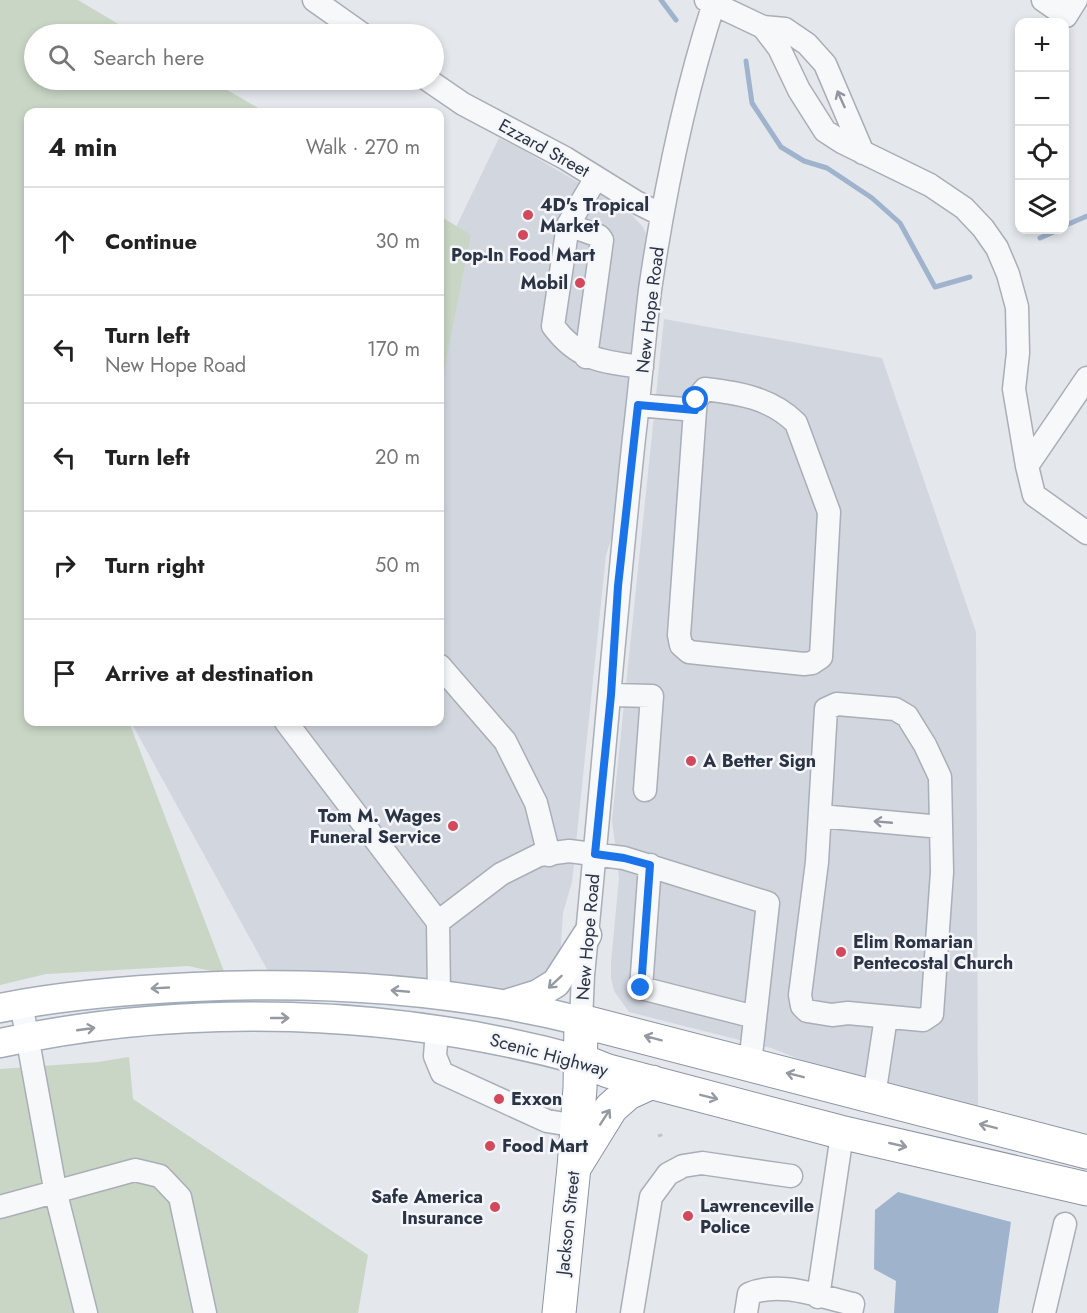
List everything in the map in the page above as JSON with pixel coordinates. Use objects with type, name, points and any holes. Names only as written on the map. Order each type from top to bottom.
[{"type":"highway","name":"Jackson Street","points":[[559,1313],[574,1167],[581,1021]]},
{"type":"highway","name":"Scenic Highway","points":[[581,1021],[1087,1152]]},
{"type":"highway","name":"Scenic Highway","points":[[580,1060],[608,1071],[840,1132],[1087,1189]]},
{"type":"highway","points":[[574,1167],[611,1108],[628,1093],[652,1082]]},
{"type":"main road","points":[[503,1005],[538,994],[556,983],[587,935]]},
{"type":"main road","name":"Scenic Highway","points":[[11,1006],[139,989],[305,984],[440,994],[546,1012],[581,1021]]},
{"type":"main road","name":"Scenic Highway","points":[[0,1043],[28,1037],[147,1022],[200,1018],[317,1018],[437,1030],[532,1048],[580,1060]]},
{"type":"street","points":[[314,0],[349,24]]},
{"type":"street","points":[[1043,0],[1066,16],[1076,0]]},
{"type":"street","points":[[711,1],[763,27],[784,29],[807,44],[825,64],[863,153]]},
{"type":"street","name":"New Hope Road","points":[[581,1021],[582,984],[611,695],[618,586],[650,291],[683,119],[711,1]]},
{"type":"street","points":[[763,27],[779,48],[799,90],[825,130],[842,142],[930,185],[964,208],[983,228],[997,248],[1008,274],[1017,307],[1018,353],[1014,389],[1034,495],[1087,533]]},
{"type":"street","points":[[799,90],[829,73]]},
{"type":"street","name":"Ezzard Street","points":[[443,90],[463,104],[565,158],[636,202],[663,215]]},
{"type":"street","points":[[596,178],[568,225],[553,326],[586,357],[642,367]]},
{"type":"street","points":[[568,225],[599,236],[602,240],[586,357]]},
{"type":"street","points":[[1027,466],[1087,378]]},
{"type":"street","points":[[705,389],[737,393],[766,402],[785,412],[796,423],[829,512],[821,657],[812,663],[689,652],[681,645],[679,635],[695,410],[696,400],[705,389]]},
{"type":"street","points":[[638,405],[695,410]]},
{"type":"street","points":[[444,671],[505,741],[536,803],[549,855]]},
{"type":"street","points":[[611,695],[652,696],[645,790]]},
{"type":"street","points":[[837,704],[896,709],[907,716],[925,745],[940,777],[941,827],[942,872],[932,1014],[923,1020],[848,1013],[832,1015],[807,1011],[802,1006],[800,995],[817,862],[826,709],[837,704]]},
{"type":"street","points":[[289,726],[438,922],[440,994]]},
{"type":"street","points":[[820,816],[941,827]]},
{"type":"street","points":[[438,922],[501,874],[539,855],[569,851],[624,858],[768,903],[750,1064]]},
{"type":"street","points":[[650,865],[641,988],[755,1017]]},
{"type":"street","points":[[11,1006],[28,1037],[56,1194],[86,1313]]},
{"type":"street","points":[[872,1096],[886,1017]]},
{"type":"street","points":[[437,1030],[435,1056],[442,1073],[547,1121],[577,1126]]},
{"type":"street","points":[[806,1300],[840,1148],[840,1132]]},
{"type":"street","points":[[632,1313],[651,1197],[668,1174],[683,1166],[702,1163],[791,1176]]},
{"type":"street","points":[[0,1207],[56,1194],[135,1170],[160,1176],[180,1197],[205,1313]]},
{"type":"street","points":[[1044,1313],[1065,1224]]},
{"type":"street","points":[[747,1313],[749,1294],[761,1288],[806,1300],[853,1304],[851,1313]]},
{"type":"path","points":[[658,1136],[664,1134]]},
{"type":"shaded area","points":[[499,138],[629,212],[643,227],[646,234],[617,522],[606,555],[572,882],[563,913],[560,960],[524,992],[269,973],[133,726],[444,726],[444,240],[456,227]]},
{"type":"shaded area","points":[[664,319],[882,358],[976,632],[978,1114],[843,1076],[771,1048],[629,1012],[614,991],[611,963],[619,878],[612,820]]},
{"type":"green space","points":[[0,0],[78,0],[118,24],[24,24],[24,90],[227,90],[258,108],[24,108],[24,726],[131,726],[225,974],[188,966],[46,974],[0,985]]},
{"type":"green space","points":[[444,218],[471,235],[444,370]]},
{"type":"green space","points":[[129,1057],[133,1099],[368,1255],[358,1313],[0,1313],[0,1069],[98,1062]]},
{"type":"water","points":[[898,1192],[1011,1222],[998,1313],[894,1313],[896,1281],[874,1269],[875,1210]]},
{"type":"waterway","points":[[661,0],[676,20]]},
{"type":"waterway","points":[[746,61],[752,103],[781,147],[804,161],[827,168],[872,198],[900,223],[935,287],[970,277]]},
{"type":"waterway","points":[[1069,224],[1087,216]]},
{"type":"waterway","points":[[1040,238],[1049,234]]},
{"type":"place","name":"4D's Tropical Market","points":[[528,215]]},
{"type":"place","name":"Pop-In Food Mart","points":[[523,235]]},
{"type":"place","name":"Mobil","points":[[580,283]]},
{"type":"place","name":"A Better Sign","points":[[691,761]]},
{"type":"place","name":"Tom M. Wages Funeral Service","points":[[453,826]]},
{"type":"place","name":"Elim Romarian Pentecostal Church","points":[[841,952]]},
{"type":"place","name":"Exxon","points":[[499,1099]]},
{"type":"place","name":"Food Mart","points":[[490,1146]]},
{"type":"place","name":"Safe America Insurance","points":[[495,1207]]},
{"type":"place","name":"Lawrenceville Police","points":[[688,1216]]},
{"type":"route","points":[[641,988],[650,865],[595,854],[611,695],[618,586],[638,405],[695,410],[696,400]]}]
